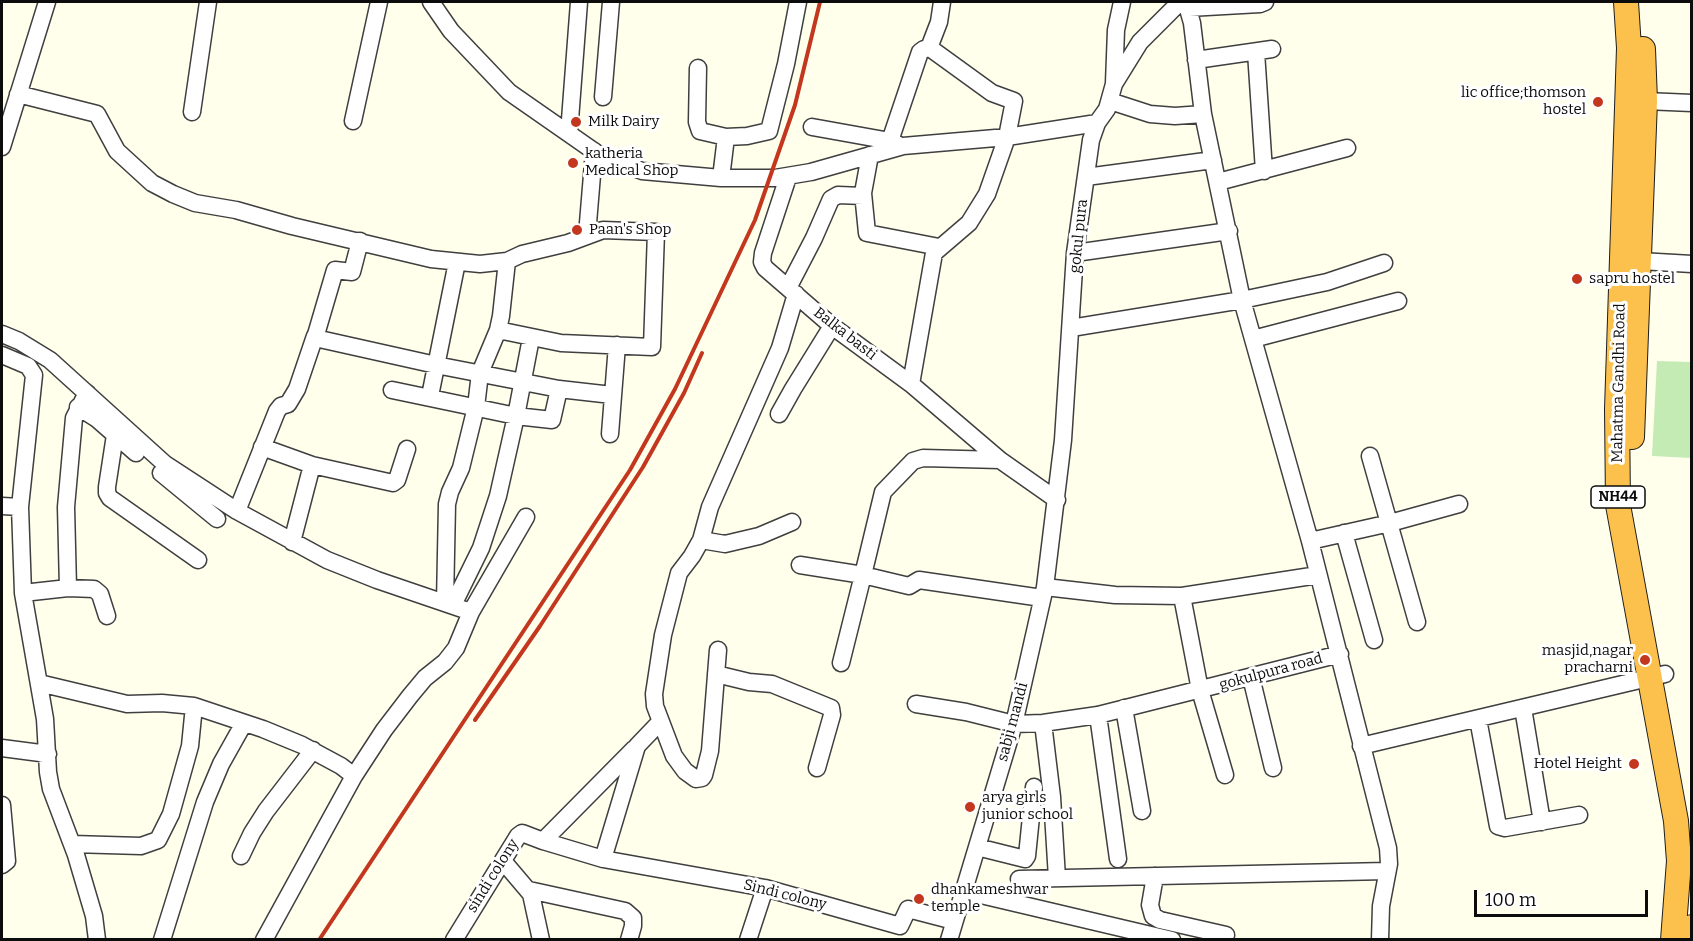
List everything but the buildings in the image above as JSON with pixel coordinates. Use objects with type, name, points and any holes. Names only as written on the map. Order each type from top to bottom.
[{"type":"highway","name":"Mahatma Gandhi Road","points":[[1626,2],[1629,48],[1617,409],[1618,505],[1630,580],[1658,676],[1690,820],[1692,846]]},
{"type":"highway","name":"Mahatma Gandhi Road","points":[[1642,2],[1645,101],[1632,450],[1633,500],[1676,821],[1679,861],[1673,939]]},
{"type":"highway","points":[[1690,939],[1692,927]]},
{"type":"street","points":[[2,147],[47,2]]},
{"type":"street","points":[[192,112],[208,2]]},
{"type":"street","points":[[353,121],[379,2]]},
{"type":"street","points":[[431,2],[451,31],[509,92],[605,158],[642,171],[721,178],[788,177],[870,155],[897,143]]},
{"type":"street","points":[[569,133],[579,2]]},
{"type":"street","points":[[603,97],[611,2]]},
{"type":"street","points":[[698,68],[698,128],[703,132],[726,137],[747,136],[769,131],[786,64],[798,2]]},
{"type":"street","points":[[897,143],[920,52],[929,48],[939,22],[942,2]]},
{"type":"street","points":[[1114,84],[1116,30],[1122,2]]},
{"type":"street","points":[[1265,2],[1260,4],[1185,4],[1196,60],[1203,114],[1242,300],[1340,654]]},
{"type":"street","name":"gokul pura","points":[[1056,500],[1075,253],[1091,140],[1097,123],[1104,115],[1110,101],[1114,84],[1140,42],[1185,4]]},
{"type":"street","points":[[910,384],[933,256],[939,247],[969,223],[987,194],[1007,137],[1014,101],[992,93],[929,48]]},
{"type":"street","points":[[1196,60],[1264,50],[1264,171]]},
{"type":"street","points":[[18,94],[97,114],[117,151],[152,183],[173,194],[195,202],[236,210],[292,226],[431,259],[480,264],[507,261],[522,254],[568,243],[603,230],[656,232],[652,347],[561,343],[498,330]]},
{"type":"street","points":[[1110,101],[1150,114],[1175,116],[1203,114]]},
{"type":"street","points":[[1645,101],[1692,103]]},
{"type":"street","points":[[812,127],[897,143],[1007,137],[1097,123]]},
{"type":"street","points":[[721,178],[726,137]]},
{"type":"street","points":[[1218,182],[1347,148]]},
{"type":"street","points":[[587,235],[594,151]]},
{"type":"street","points":[[870,155],[863,196],[867,233],[939,247]]},
{"type":"street","points":[[1086,177],[1213,160]]},
{"type":"street","name":"Balka basti","points":[[788,177],[762,258],[765,268],[832,326],[910,384],[1000,460],[1056,500]]},
{"type":"street","points":[[603,859],[655,706],[654,694],[663,635],[679,573],[701,540],[710,507],[780,348],[792,291],[831,199],[838,195],[863,196]]},
{"type":"street","points":[[1075,253],[1229,231]]},
{"type":"street","points":[[237,511],[277,411],[281,406],[288,404],[297,389],[335,270],[352,272],[360,241]]},
{"type":"street","points":[[449,604],[447,504],[461,468],[476,406],[480,373],[498,330],[507,261]]},
{"type":"street","points":[[1640,261],[1692,264]]},
{"type":"street","points":[[430,396],[457,262]]},
{"type":"street","points":[[1071,328],[1242,300],[1327,282],[1384,263]]},
{"type":"street","points":[[1253,339],[1398,301]]},
{"type":"street","points":[[779,414],[832,326]]},
{"type":"street","points":[[2,334],[19,341],[50,360],[82,400],[115,435],[217,519]]},
{"type":"street","points":[[315,336],[436,365],[559,388],[612,395]]},
{"type":"street","points":[[449,604],[481,548],[498,496],[531,338]]},
{"type":"street","points":[[610,434],[617,345]]},
{"type":"street","points":[[2,355],[28,366],[34,375],[20,507],[23,593],[45,719],[51,789],[72,844],[94,916],[97,939]]},
{"type":"street","points":[[392,390],[430,396],[516,416],[553,420],[559,388]]},
{"type":"street","points":[[82,400],[165,464],[237,511],[292,542],[327,560],[367,576],[449,604],[469,618]]},
{"type":"street","points":[[68,588],[66,507],[74,417],[82,400]]},
{"type":"street","points":[[115,435],[106,487],[110,498],[198,560]]},
{"type":"street","points":[[262,447],[312,465],[396,483],[407,449]]},
{"type":"street","points":[[1370,456],[1417,622]]},
{"type":"street","points":[[841,663],[883,492],[913,461],[923,458],[1000,460]]},
{"type":"street","points":[[292,542],[312,465]]},
{"type":"street","name":"sabji mandi","points":[[949,939],[1014,724],[1043,592],[1056,500]]},
{"type":"street","points":[[1310,541],[1390,523],[1459,504]]},
{"type":"street","points":[[2,506],[20,507]]},
{"type":"street","points":[[264,939],[354,776],[410,696],[425,678],[446,662],[456,648],[469,618],[526,517]]},
{"type":"street","points":[[701,540],[725,544],[759,536],[792,522]]},
{"type":"street","points":[[1344,533],[1374,640]]},
{"type":"street","points":[[801,565],[863,575],[909,586],[919,580],[1043,592],[1115,595],[1182,596],[1318,575]]},
{"type":"street","points":[[23,593],[68,588],[97,591],[107,616]]},
{"type":"street","points":[[1182,596],[1200,690],[1225,776]]},
{"type":"street","points":[[647,735],[692,777],[702,778],[706,771],[710,751],[718,650]]},
{"type":"street","name":"gokulpura road","points":[[916,704],[966,712],[1014,724],[1043,723],[1098,715],[1340,654],[1360,746],[1388,848],[1389,864],[1381,906],[1380,939]]},
{"type":"street","points":[[716,674],[749,682],[772,684],[831,708],[832,715],[817,768]]},
{"type":"street","points":[[1360,746],[1658,676]]},
{"type":"street","points":[[1251,677],[1273,768]]},
{"type":"street","points":[[39,682],[128,704],[162,703],[194,706],[263,729],[313,750],[354,776]]},
{"type":"street","points":[[72,844],[141,846],[158,840],[171,814],[186,764],[193,730],[194,706]]},
{"type":"street","points":[[1124,708],[1142,811]]},
{"type":"street","points":[[1523,708],[1542,822]]},
{"type":"street","points":[[1098,715],[1118,859]]},
{"type":"street","points":[[1478,719],[1498,826],[1505,828],[1579,815]]},
{"type":"street","points":[[162,939],[205,802],[221,764],[244,723]]},
{"type":"street","points":[[1043,723],[1052,797],[1057,878]]},
{"type":"street","name":"Sindi colony","points":[[647,735],[543,841],[603,859],[765,888],[897,933],[908,909],[954,921]]},
{"type":"street","points":[[2,748],[48,754]]},
{"type":"street","points":[[241,856],[266,811],[313,750]]},
{"type":"street","points":[[977,847],[1025,859],[1034,787]]},
{"type":"street","points":[[2,805],[7,861],[2,865]]},
{"type":"street","name":"sindi colony","points":[[454,939],[519,835],[522,833],[543,841]]},
{"type":"street","points":[[503,861],[529,890],[541,939]]},
{"type":"street","points":[[1018,879],[1387,872]]},
{"type":"street","points":[[1155,876],[1150,905],[1153,916],[1160,920],[1226,935]]},
{"type":"street","points":[[748,939],[765,888]]},
{"type":"street","points":[[529,890],[625,911],[633,918],[630,939]]},
{"type":"street","points":[[964,891],[1143,936],[1172,939]]},
{"type":"green space","points":[[1657,361],[1691,362],[1691,458],[1652,456]]},
{"type":"railway","points":[[319,940],[630,470],[675,389],[755,220],[795,105],[820,2]]},
{"type":"railway","points":[[475,720],[540,626],[643,467],[684,393],[702,353]]},
{"type":"place","name":"lic office;thomson hostel","points":[[1598,102]]},
{"type":"place","name":"Milk Dairy","points":[[576,122]]},
{"type":"place","name":"katheria Medical Shop","points":[[573,163]]},
{"type":"place","name":"Paan's Shop","points":[[577,230]]},
{"type":"place","name":"sapru hostel","points":[[1577,279]]},
{"type":"place","name":"masjid,nagar pracharni","points":[[1645,660]]},
{"type":"place","name":"Hotel Height","points":[[1634,764]]},
{"type":"place","name":"arya girls junior school","points":[[970,807]]},
{"type":"place","name":"dhankameshwar temple","points":[[919,899]]}]
